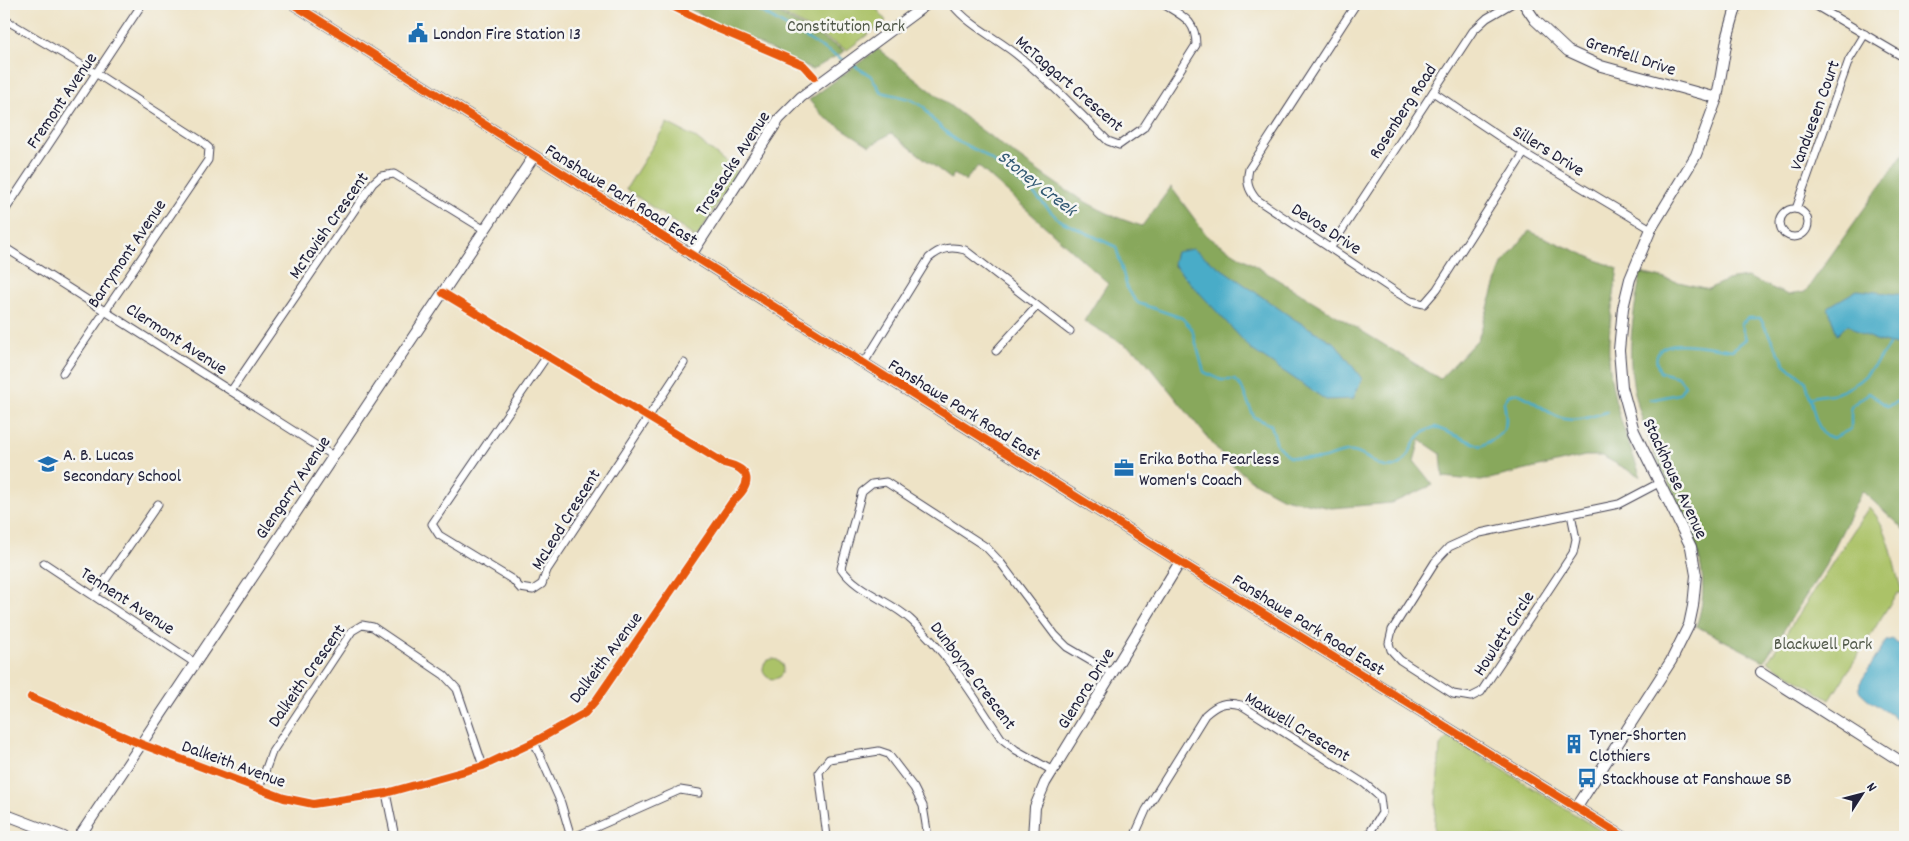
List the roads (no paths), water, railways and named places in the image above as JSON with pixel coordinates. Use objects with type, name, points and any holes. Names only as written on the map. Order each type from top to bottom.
[{"type":"street","name":"Fremont Avenue","points":[[4,212],[142,4]]},
{"type":"street","name":"Fanshawe Park Road East","points":[[293,4],[1180,562],[1624,837]]},
{"type":"street","name":"Trossacks Avenue","points":[[691,255],[779,119],[801,97],[927,4]]},
{"type":"street","name":"McTaggart Crescent","points":[[952,4],[962,17],[1020,56],[1108,141],[1119,145],[1143,128],[1196,45],[1196,30],[1185,18],[1163,4]]},
{"type":"street","name":"Devos Drive","points":[[1356,4],[1249,169],[1247,180],[1250,192],[1256,199],[1332,247],[1396,292],[1411,301],[1424,304],[1437,289],[1524,153]]},
{"type":"street","name":"Rosenberg Road","points":[[1332,247],[1473,31],[1487,18],[1511,4]]},
{"type":"street","name":"Grenfell Drive","points":[[1524,4],[1535,20],[1568,51],[1601,66],[1717,98]]},
{"type":"street","name":"Stackhouse Avenue","points":[[1576,808],[1646,702],[1689,626],[1693,606],[1695,562],[1676,513],[1634,431],[1622,387],[1618,350],[1623,308],[1630,279],[1651,229],[1696,155],[1717,98],[1727,39],[1737,4]]},
{"type":"street","points":[[1813,4],[1905,58]]},
{"type":"street","points":[[4,19],[97,74]]},
{"type":"street","name":"Vanduesen Court","points":[[1796,209],[1804,213],[1808,226],[1799,237],[1790,238],[1782,232],[1779,223],[1783,214],[1796,209],[1849,60],[1865,34]]},
{"type":"street","name":"Barrymont Avenue","points":[[63,373],[208,160],[209,148],[200,140],[97,74]]},
{"type":"street","name":"Sillers Drive","points":[[1433,92],[1524,153],[1651,229]]},
{"type":"street","name":"Glengarry Avenue","points":[[79,837],[534,156]]},
{"type":"street","name":"McTavish Crescent","points":[[231,391],[373,183],[381,176],[394,174],[485,230]]},
{"type":"street","points":[[864,363],[929,258],[938,250],[953,246],[965,250],[1070,331]]},
{"type":"street","name":"Clermont Avenue","points":[[4,247],[333,456]]},
{"type":"street","name":"Dalkeith Avenue","points":[[31,697],[141,744],[284,798],[313,804],[386,793],[483,766],[534,742],[585,714],[732,502],[742,493],[747,485],[745,474],[739,466],[724,463],[443,293]]},
{"type":"street","points":[[996,351],[1037,306]]},
{"type":"street","name":"McLeod Crescent","points":[[547,356],[432,524],[439,535],[505,575],[520,588],[533,590],[542,584],[548,570],[684,363]]},
{"type":"street","name":"Dunboyne Crescent","points":[[1053,771],[1016,750],[1001,738],[936,643],[909,617],[848,578],[841,568],[862,492],[872,484],[886,482],[986,547],[1002,563],[1055,636],[1067,647],[1113,674]]},
{"type":"street","name":"Howlett Circle","points":[[1570,514],[1576,538],[1573,553],[1481,692],[1465,697],[1453,694],[1395,655],[1389,643],[1392,630],[1435,562],[1449,547],[1480,533],[1570,514],[1619,504],[1659,483]]},
{"type":"street","points":[[95,595],[158,504]]},
{"type":"street","name":"Glenora Drive","points":[[1033,837],[1034,807],[1053,771],[1180,562]]},
{"type":"street","name":"Tennent Avenue","points":[[44,563],[195,663]]},
{"type":"street","name":"Dalkeith Crescent","points":[[259,788],[272,752],[289,725],[352,631],[362,625],[373,627],[436,669],[458,689],[483,766]]},
{"type":"street","points":[[1762,672],[1905,764]]},
{"type":"street","name":"Maxwell Crescent","points":[[1134,837],[1146,810],[1205,715],[1215,705],[1229,702],[1240,705],[1365,784],[1380,798],[1382,813],[1368,837]]},
{"type":"street","points":[[534,742],[561,803],[572,837],[680,790],[700,793]]},
{"type":"street","points":[[827,837],[819,772],[828,759],[879,751],[888,754],[914,788],[922,806],[928,837]]},
{"type":"street","points":[[386,793],[395,837]]},
{"type":"street","points":[[4,814],[64,837]]},
{"type":"water","points":[[1193,249],[1294,319],[1336,344],[1362,379],[1353,399],[1326,400],[1252,350],[1173,264],[1176,252]]},
{"type":"water","points":[[1857,290],[1905,295],[1905,346],[1875,339],[1860,333],[1848,324],[1837,335],[1828,307]]},
{"type":"water","points":[[1905,629],[1905,724],[1870,701],[1859,691],[1860,683],[1886,641],[1892,639],[1898,644],[1903,641],[1899,635]]},
{"type":"waterway","name":"Stoney Creek","points":[[748,4],[845,61]]},
{"type":"waterway","name":"Stoney Creek","points":[[850,63],[871,76],[881,92],[910,99],[924,107],[932,119],[955,140],[982,153],[1003,169],[1036,196],[1059,220],[1116,247],[1128,291],[1138,303],[1182,318],[1192,329],[1204,372],[1221,380],[1235,380],[1242,388],[1254,417],[1271,425],[1277,445],[1289,457],[1320,459],[1344,452],[1353,452],[1359,453],[1385,467],[1396,466],[1406,458],[1415,441],[1426,431],[1435,427],[1481,446],[1501,434],[1504,430],[1506,425],[1504,402],[1509,395],[1517,393],[1561,418],[1572,420],[1607,412]]},
{"type":"waterway","name":"Stoney Creek","points":[[1650,400],[1679,394],[1685,385],[1678,377],[1660,372],[1656,359],[1660,350],[1668,346],[1681,344],[1732,350],[1746,339],[1741,324],[1748,318],[1760,318],[1785,364],[1806,382],[1816,420],[1823,434],[1833,438],[1851,429],[1851,406],[1869,393],[1887,406],[1905,399]]},
{"type":"waterway","points":[[1810,398],[1837,393],[1854,384],[1867,374],[1889,345]]},
{"type":"place","name":"London Fire Station 13","points":[[418,33]]},
{"type":"place","name":"A. B. Lucas Secondary School","points":[[48,464]]},
{"type":"place","name":"Erika Botha Fearless Women's Coach","points":[[1124,468]]},
{"type":"place","name":"Tyner-Shorten Clothiers","points":[[1574,744]]},
{"type":"place","name":"Stackhouse at Fanshawe SB","points":[[1587,778]]},
{"type":"park label","name":"Constitution Park","points":[[846,25]]},
{"type":"park label","name":"Blackwell Park","points":[[1823,643]]}]
